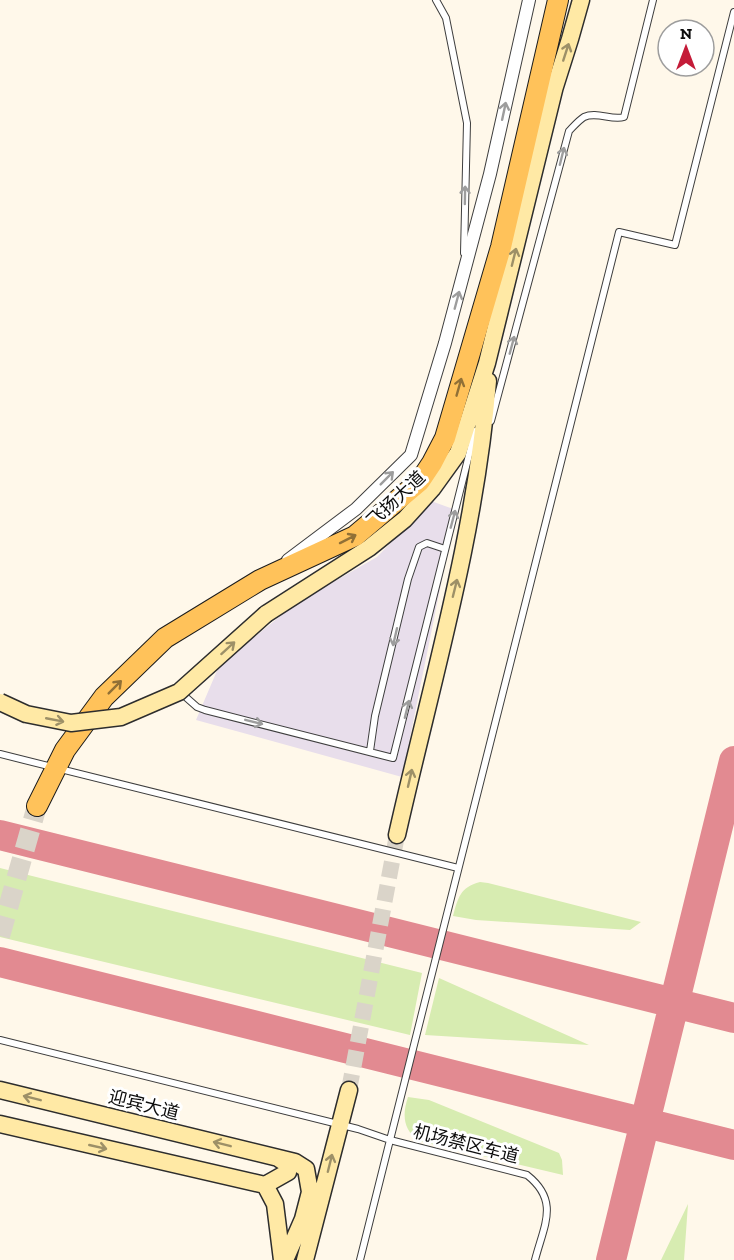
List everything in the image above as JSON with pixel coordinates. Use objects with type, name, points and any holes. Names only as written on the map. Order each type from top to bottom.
[{"type":"main road","points":[[501,247],[555,86],[580,0]]},
{"type":"main road","name":"飞扬大道","points":[[37,806],[65,750],[104,697],[165,638],[260,580],[355,536],[420,481],[432,463],[445,438],[501,247],[557,6]]},
{"type":"main road","points":[[0,702],[27,714],[71,723],[121,717],[179,692],[266,614],[369,548],[405,519],[432,489],[458,453],[491,346],[555,86]]},
{"type":"main road","points":[[397,835],[469,530],[480,462],[491,346]]},
{"type":"main road","name":"迎宾大道","points":[[0,1090],[295,1162],[306,1169],[310,1191],[303,1218],[283,1260]]},
{"type":"main road","points":[[305,1260],[349,1090]]},
{"type":"main road","points":[[0,1124],[265,1185],[288,1172],[287,1164],[278,1158]]},
{"type":"main road","points":[[265,1185],[275,1204],[283,1260]]},
{"type":"main road","points":[[270,1260],[278,1231]]},
{"type":"street","points":[[260,580],[356,509],[411,455],[446,343],[490,174],[529,0]]},
{"type":"lane","points":[[436,0],[446,18],[467,123],[464,274]]},
{"type":"lane","points":[[480,462],[569,130],[584,117],[598,115],[618,119],[624,117],[653,0]]},
{"type":"lane","points":[[0,1040],[358,1129],[390,1140],[620,232],[675,245],[734,12]]},
{"type":"lane","points":[[179,692],[198,707],[393,758],[481,408],[488,391]]},
{"type":"lane","points":[[370,751],[375,716],[408,579],[419,548],[427,543],[446,549]]},
{"type":"lane","points":[[0,754],[458,868]]},
{"type":"lane","name":"机场禁区车道","points":[[360,1260],[390,1140],[527,1175],[540,1185],[547,1198],[547,1210],[535,1260]]},
{"type":"shaded area","points":[[431,501],[456,510],[402,777],[196,720],[219,666],[295,604],[377,557]]},
{"type":"green space","points":[[0,868],[422,973],[410,1035],[0,937]]},
{"type":"green space","points":[[480,882],[641,922],[630,930],[476,920],[453,916],[464,890]]},
{"type":"green space","points":[[439,978],[589,1045],[425,1035]]},
{"type":"green space","points":[[408,1097],[429,1100],[559,1153],[563,1175],[419,1141],[410,1132],[405,1122]]},
{"type":"green space","points":[[688,1204],[684,1260],[661,1260]]},
{"type":"taxiway","points":[[611,1260],[734,761]]},
{"type":"taxiway","points":[[0,835],[734,1018]]},
{"type":"taxiway","points":[[0,962],[734,1145]]},
{"type":"tunnel","points":[[0,936],[37,806]]},
{"type":"tunnel","points":[[349,1090],[397,835]]}]
